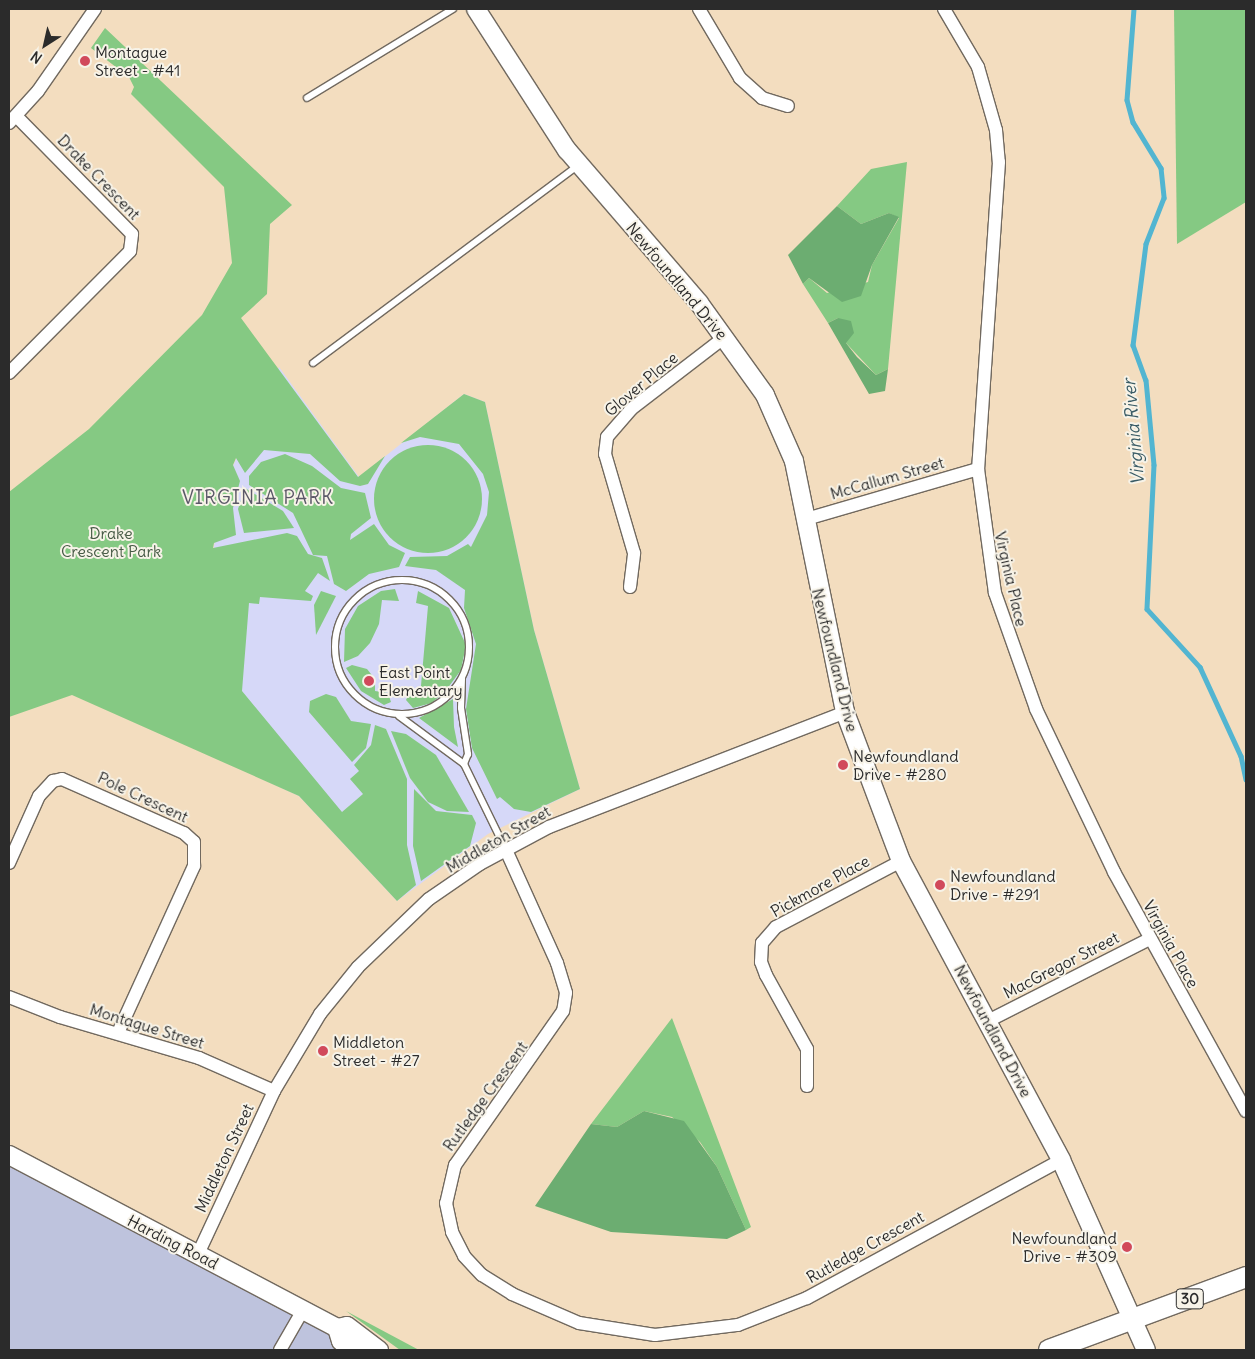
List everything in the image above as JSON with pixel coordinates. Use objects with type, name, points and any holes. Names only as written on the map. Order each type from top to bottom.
[{"type":"main road","name":"30","points":[[1049,1350],[1246,1277]]},
{"type":"street","points":[[12,120],[95,9]]},
{"type":"street","name":"Newfoundland Drive","points":[[476,9],[578,165],[725,337],[765,395],[784,436],[806,519],[845,712],[901,861],[990,1020],[1060,1160],[1134,1319],[1146,1350]]},
{"type":"street","points":[[699,9],[740,78],[762,98],[788,106]]},
{"type":"street","name":"Virginia Place","points":[[944,9],[978,67],[996,130],[999,162],[978,469],[995,593],[1016,663],[1148,940],[1246,1111]]},
{"type":"street","name":"Drake Crescent","points":[[9,373],[130,251],[132,234],[12,120]]},
{"type":"street","name":"Glover Place","points":[[630,587],[634,553],[605,454],[607,437],[632,409],[725,337]]},
{"type":"street","name":"McCallum Street","points":[[806,519],[978,469]]},
{"type":"street","name":"Middleton Street","points":[[198,1254],[274,1091],[320,1014],[379,946],[429,899],[506,850],[586,811],[845,712]]},
{"type":"street","name":"Pole Crescent","points":[[9,863],[39,796],[53,781],[62,779],[184,833],[194,842],[194,866],[118,1033]]},
{"type":"street","name":"Rutledge Crescent","points":[[506,850],[557,963],[566,993],[563,1011],[455,1165],[446,1203],[452,1232],[464,1256],[482,1275],[512,1294],[579,1323],[654,1335],[738,1325],[807,1298],[1060,1160]]},
{"type":"street","name":"Pickmore Place","points":[[807,1086],[806,1049],[766,975],[760,952],[762,943],[776,927],[901,861]]},
{"type":"street","name":"MacGregor Street","points":[[990,1020],[1148,940]]},
{"type":"street","name":"Montague Street","points":[[9,997],[60,1017],[199,1058],[274,1091]]},
{"type":"street","name":"Harding Road","points":[[9,1155],[337,1328],[347,1326],[379,1350]]},
{"type":"street","points":[[280,1350],[303,1310]]},
{"type":"street","name":"Harding Road","points":[[337,1328],[341,1341],[355,1350]]},
{"type":"lane","points":[[307,98],[453,9]]},
{"type":"lane","points":[[314,363],[578,165]]},
{"type":"lane","points":[[464,764],[468,754],[461,708],[462,679],[471,642],[459,608],[443,594],[424,585],[394,581],[366,589],[345,609],[335,648],[346,686],[354,696],[377,711],[399,716],[464,764],[506,850]]},
{"type":"lane","points":[[399,716],[436,704],[462,679]]},
{"type":"shaded area","name":"East Point Elementary","points":[[279,367],[359,477],[464,394],[485,402],[534,630],[580,789],[488,834],[397,901],[299,796],[180,741],[225,483]]},
{"type":"shaded area","points":[[9,1165],[113,1220],[367,1350],[9,1350]]},
{"type":"green space","points":[[1174,9],[1246,9],[1246,202],[1177,244]]},
{"type":"green space","name":"Drake Crescent Park","points":[[105,28],[292,205],[270,224],[267,294],[241,318],[358,477],[385,456],[368,484],[360,486],[340,481],[310,454],[264,450],[245,473],[236,458],[233,465],[240,481],[233,508],[236,535],[214,543],[213,548],[287,533],[297,536],[308,554],[322,558],[330,581],[318,573],[305,591],[313,596],[311,601],[260,597],[259,604],[249,603],[242,691],[342,812],[363,794],[350,779],[359,771],[354,765],[371,745],[375,725],[386,729],[407,779],[407,845],[416,885],[397,901],[299,796],[72,695],[9,717],[9,492],[89,429],[202,315],[232,263],[224,187],[131,94],[134,87],[129,77],[91,48]]},
{"type":"green space","points":[[907,162],[888,369],[876,375],[846,343],[838,318],[828,323],[803,284],[809,278],[827,293],[868,282],[872,265],[899,218],[889,213],[861,224],[837,206],[871,169]]},
{"type":"green space","points":[[837,206],[861,224],[889,213],[899,217],[872,265],[861,296],[842,302],[809,278],[803,284],[788,255]]},
{"type":"green space","points":[[838,318],[851,321],[854,333],[846,343],[857,357],[876,375],[888,369],[885,391],[869,394],[828,323]]},
{"type":"green space","points":[[464,394],[485,402],[534,630],[580,789],[531,812],[514,809],[500,797],[497,799],[472,748],[466,709],[476,644],[464,608],[465,590],[436,570],[405,566],[410,557],[447,556],[468,544],[471,547],[487,515],[489,492],[483,474],[459,444],[420,437],[401,443]]},
{"type":"green space","points":[[428,445],[438,446],[458,454],[466,461],[473,469],[481,489],[481,509],[473,529],[466,537],[458,544],[438,552],[428,553],[418,552],[398,544],[390,537],[383,529],[375,509],[374,499],[375,489],[383,469],[390,461],[398,454],[418,446]]},
{"type":"green space","points":[[285,454],[312,466],[341,488],[365,493],[371,518],[351,534],[350,540],[374,524],[389,545],[405,553],[399,567],[369,574],[346,591],[334,584],[327,556],[313,555],[293,513],[249,485],[249,476],[261,462]]},
{"type":"green space","points":[[245,488],[283,511],[294,528],[244,533],[238,509]]},
{"type":"green space","points":[[395,589],[399,601],[382,600],[379,624],[370,643],[358,656],[344,662],[345,629],[358,606],[381,591]]},
{"type":"green space","points":[[321,591],[336,596],[316,635],[314,605]]},
{"type":"green space","points":[[418,591],[449,608],[466,645],[461,670],[447,689],[432,703],[413,708],[406,700],[408,696],[420,697],[428,606],[416,603]]},
{"type":"green space","points":[[352,665],[367,669],[375,679],[375,691],[388,693],[391,702],[384,705],[361,691],[346,668]]},
{"type":"green space","points":[[326,694],[336,697],[351,721],[371,724],[366,748],[352,762],[309,712],[310,701]]},
{"type":"green space","points":[[453,699],[454,727],[458,747],[419,718]]},
{"type":"green space","points":[[391,731],[406,734],[436,755],[469,812],[447,811],[428,802],[410,778]]},
{"type":"green space","points":[[414,789],[436,811],[472,815],[476,823],[470,846],[421,881],[413,846]]},
{"type":"green space","points":[[672,1018],[751,1227],[746,1230],[717,1167],[700,1142],[672,1117],[644,1111],[617,1127],[591,1124]]},
{"type":"green space","points":[[644,1111],[684,1121],[717,1167],[746,1230],[727,1239],[611,1232],[535,1206],[591,1124],[617,1127]]},
{"type":"green space","points":[[346,1311],[389,1334],[419,1350],[400,1350]]},
{"type":"waterway","name":"Virginia River","points":[[1134,9],[1127,100],[1133,122],[1161,168],[1164,198],[1146,244],[1133,345],[1146,380],[1154,465],[1147,609],[1200,667],[1241,756],[1246,779]]},
{"type":"place","name":"Montague Street - #41","points":[[85,61]]},
{"type":"place","name":"East Point Elementary","points":[[369,681]]},
{"type":"place","name":"Newfoundland Drive - #280","points":[[843,765]]},
{"type":"place","name":"Newfoundland Drive - #291","points":[[940,885]]},
{"type":"place","name":"Middleton Street - #27","points":[[323,1051]]},
{"type":"place","name":"Newfoundland Drive - #309","points":[[1127,1247]]},
{"type":"district","name":"VIRGINIA PARK","points":[[258,498]]}]
